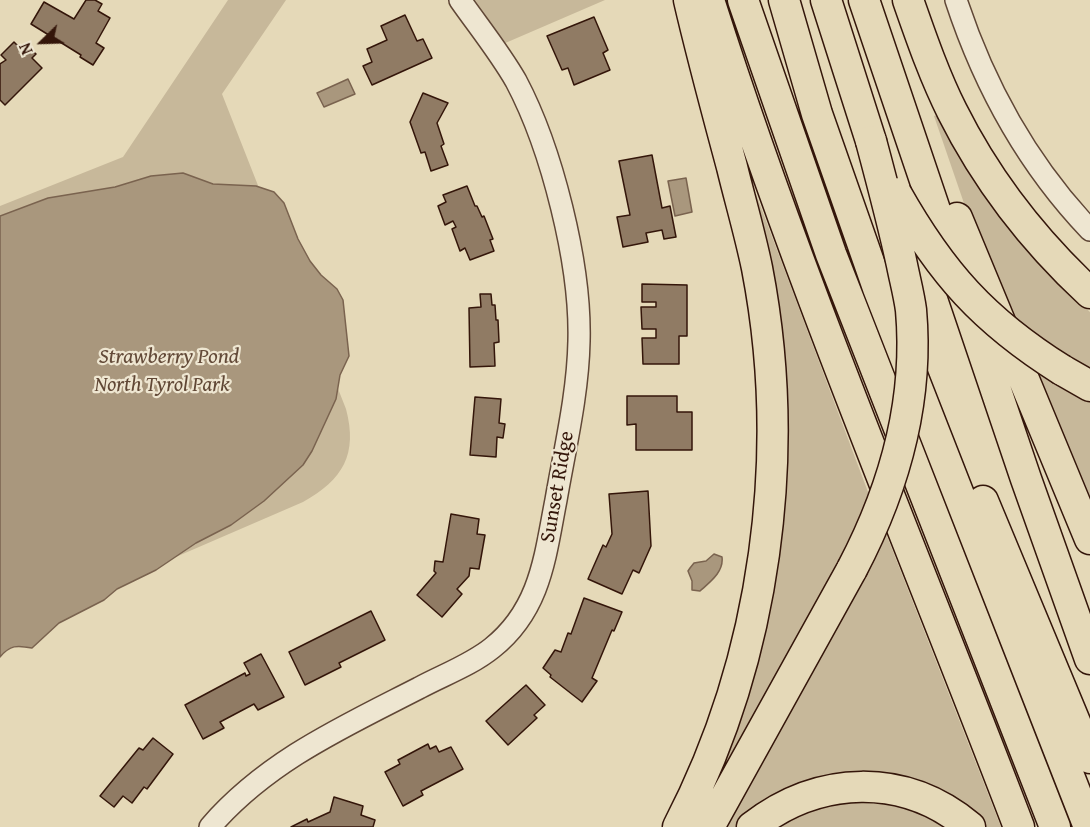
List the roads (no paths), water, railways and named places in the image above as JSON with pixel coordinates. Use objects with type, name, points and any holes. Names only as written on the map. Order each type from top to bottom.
[{"type":"highway","points":[[678,827],[724,720],[747,638],[756,601],[765,543],[772,442],[770,370],[757,266],[688,0]]},
{"type":"highway","points":[[709,0],[766,174],[814,303],[1019,827]]},
{"type":"highway","points":[[743,0],[831,254],[1055,827]]},
{"type":"highway","points":[[784,0],[817,114],[878,288],[1089,827]]},
{"type":"highway","points":[[791,0],[917,346],[1090,758]]},
{"type":"highway","points":[[709,827],[852,569],[874,523],[897,459],[909,404],[912,358],[911,308],[894,228],[871,141],[826,0]]},
{"type":"highway","points":[[864,0],[1090,659]]},
{"type":"highway","points":[[869,0],[1090,539]]},
{"type":"highway","points":[[908,0],[937,78],[971,145],[990,176],[1053,256],[1090,293]]},
{"type":"highway","points":[[871,141],[903,206],[946,271],[991,319],[1026,347],[1090,386]]},
{"type":"highway","points":[[752,827],[790,802],[826,791],[867,786],[888,788],[929,800],[970,827]]},
{"type":"street","name":"Sunset Ridge","points":[[210,827],[241,794],[282,762],[491,649],[517,622],[538,585],[570,420],[577,371],[579,340],[574,270],[558,196],[537,129],[515,79],[460,0]]},
{"type":"street","points":[[956,0],[999,103],[1023,144],[1047,178],[1090,230]]},
{"type":"water","points":[[348,79],[355,94],[324,107],[317,93]]},
{"type":"water","name":"Strawberry Pond","points":[[183,173],[213,184],[256,186],[274,192],[284,203],[298,239],[310,261],[337,289],[343,300],[349,356],[340,375],[336,399],[303,465],[264,501],[231,525],[196,543],[156,570],[117,589],[104,600],[59,623],[32,648],[14,647],[0,657],[0,216],[48,198],[115,187],[151,176]]},
{"type":"water","points":[[686,178],[692,212],[675,216],[668,181]]},
{"type":"water","points":[[714,554],[722,557],[719,572],[700,591],[692,590],[692,581],[688,571],[694,563],[706,561]]},
{"type":"park label","name":"North Tyrol Park","points":[[162,386]]}]
